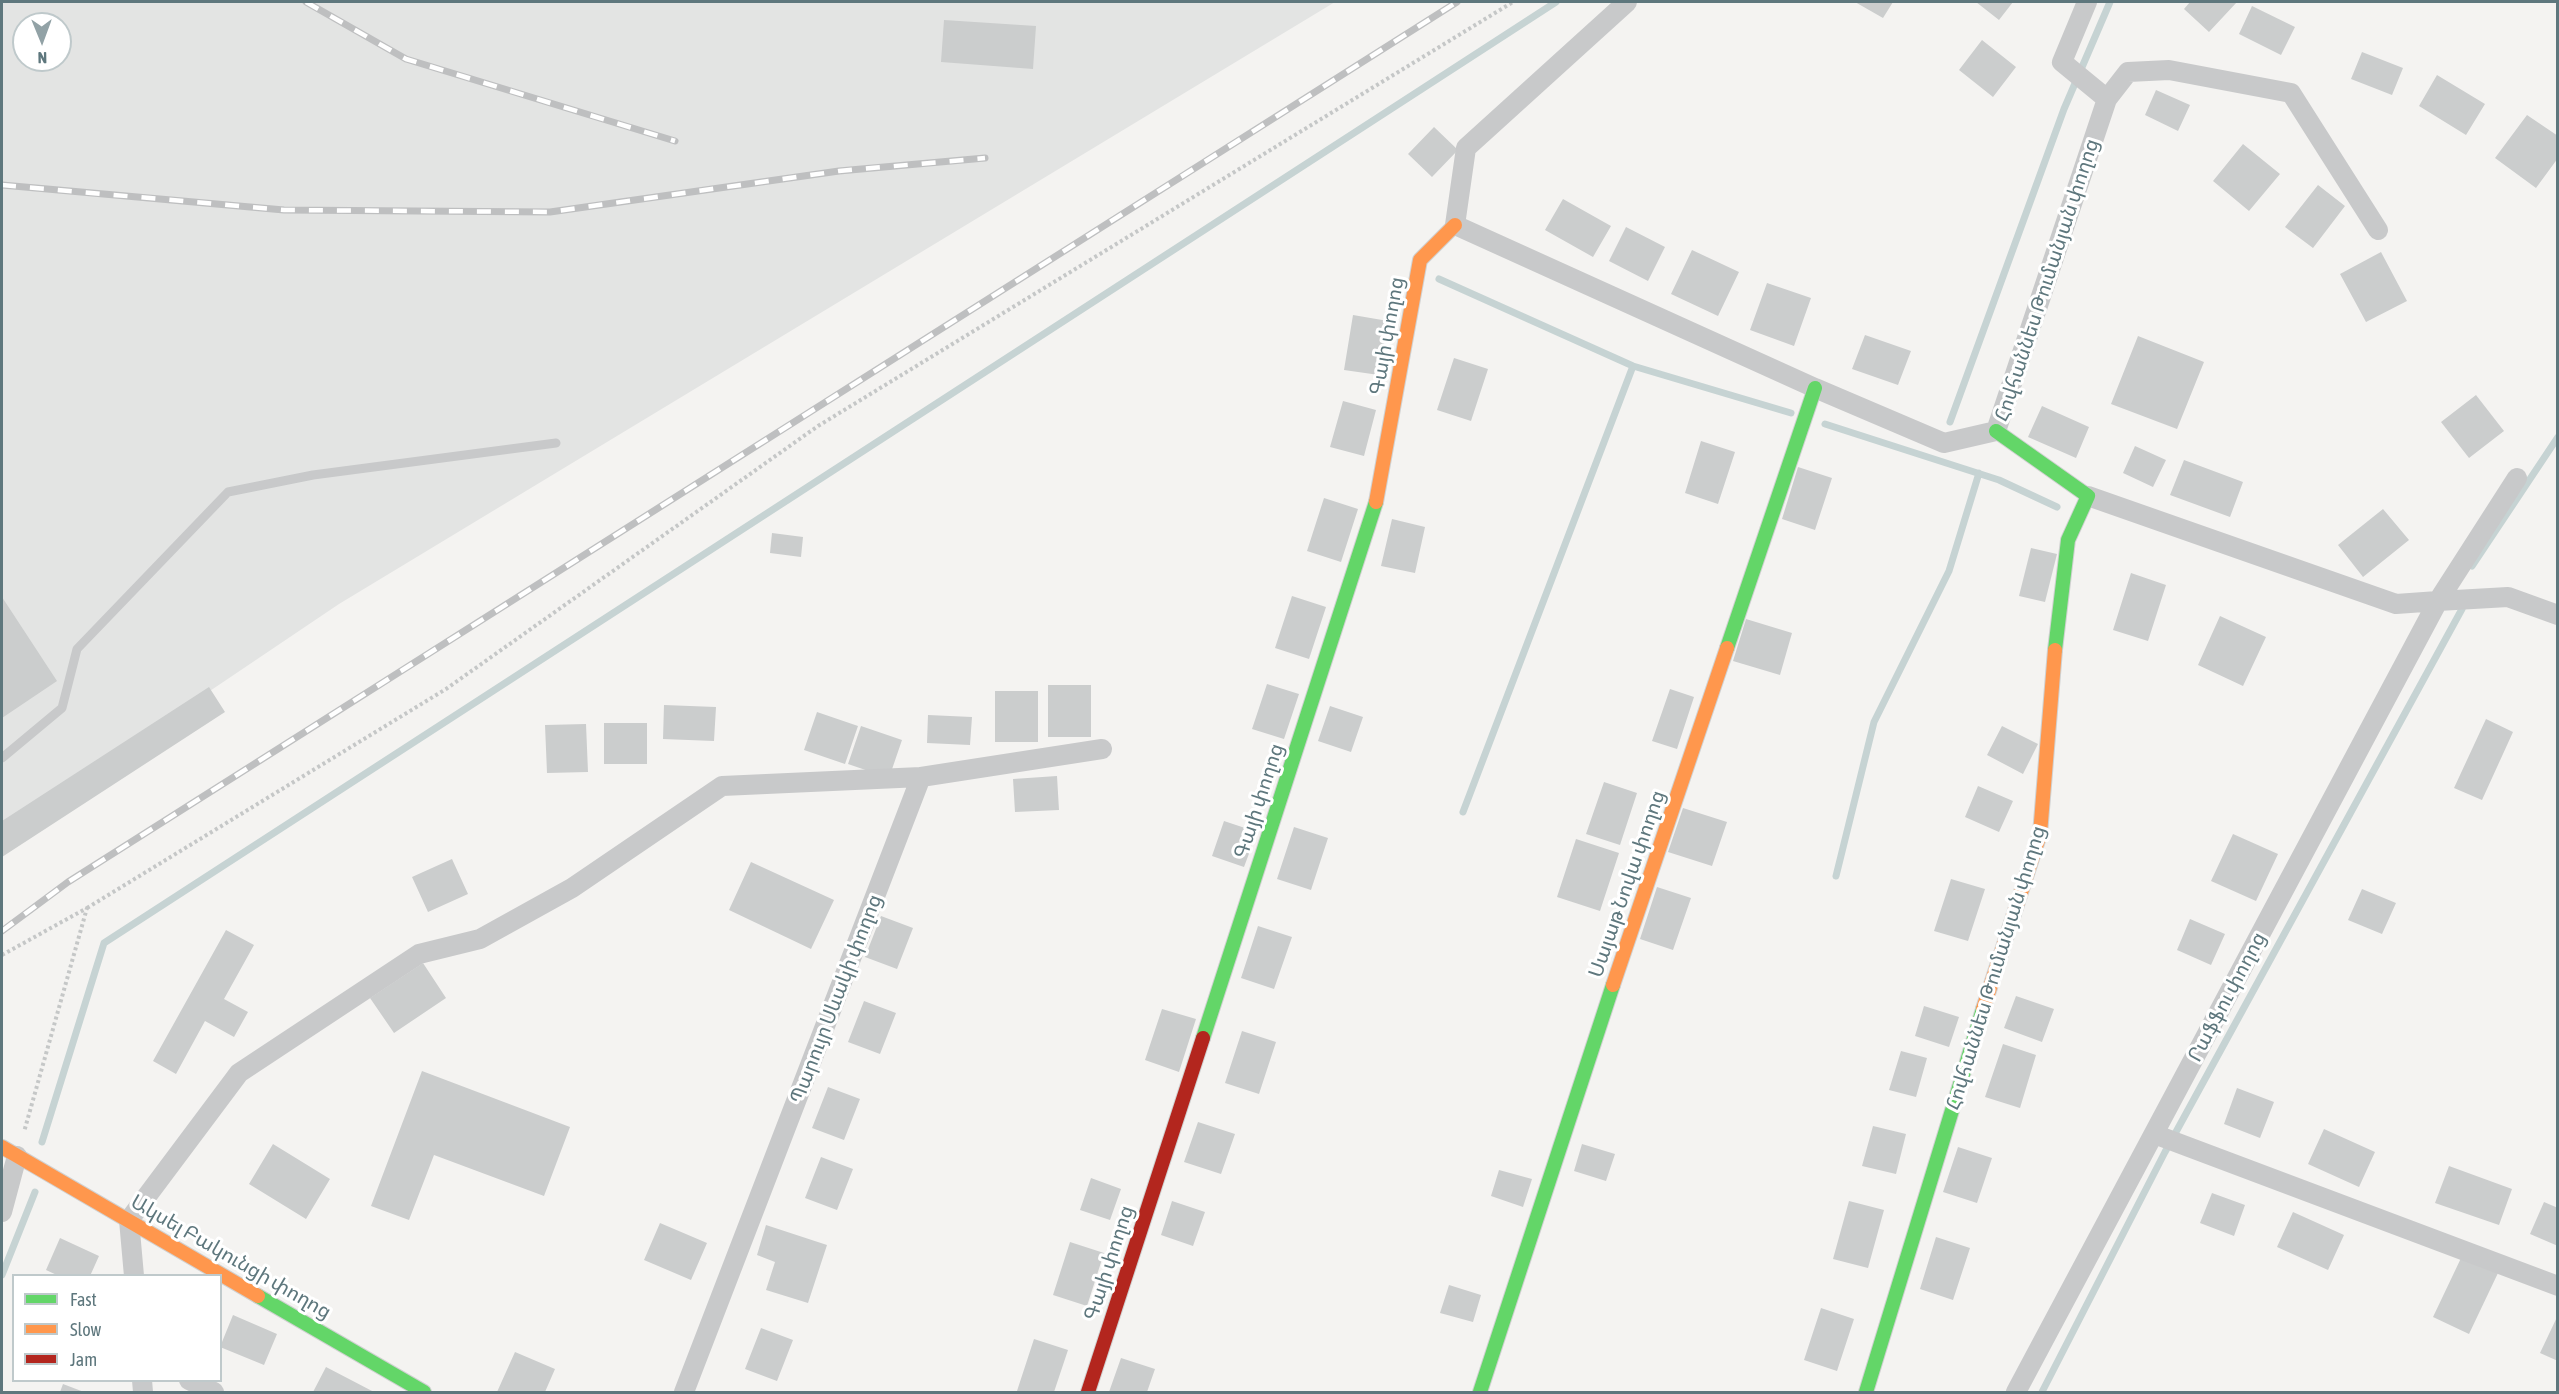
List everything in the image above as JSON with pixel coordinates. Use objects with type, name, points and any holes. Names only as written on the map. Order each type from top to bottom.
[{"type":"street","points":[[1627,2],[1466,148],[1455,225],[1815,388],[1944,443],[1996,430]]},
{"type":"street","points":[[2087,2],[2062,62],[2107,99]]},
{"type":"street","name":"Հովհաննես Թումանյան փողոց","points":[[1866,1392],[2002,946],[2040,834],[2059,601],[2068,540],[2088,496],[1996,430],[2107,99],[2128,72],[2169,70],[2291,93],[2378,230]]},
{"type":"street","name":"Գայի փողոց","points":[[1088,1392],[1378,495],[1420,260],[1455,225]]},
{"type":"street","name":"Սայաթ Նովա փողոց","points":[[1480,1392],[1625,949],[1815,388]]},
{"type":"street","name":"Րաֆֆու փողոց","points":[[2016,1392],[2166,1138],[2438,601],[2517,478]]},
{"type":"street","points":[[2088,496],[2397,604],[2508,597],[2558,615]]},
{"type":"street","points":[[134,1274],[129,1220],[239,1073],[419,954],[480,939],[572,888],[722,786],[921,777],[1102,749]]},
{"type":"street","name":"Պարույր Սևակի փողոց","points":[[684,1392],[921,777]]},
{"type":"street","points":[[2166,1138],[2558,1286]]},
{"type":"street","points":[[2,1212],[9,1151]]},
{"type":"street","name":"Ակսել Բակունցի փողոց","points":[[9,1151],[222,1274]]},
{"type":"street","name":"Ակսել Բակունցի փողոց","points":[[222,1274],[424,1392]]},
{"type":"street","points":[[193,1382],[214,1392]]},
{"type":"lane","points":[[2,758],[62,708],[77,649],[228,492],[313,475],[556,443]]},
{"type":"path","points":[[2,955],[87,908],[447,689],[818,426],[1514,2]]},
{"type":"path","points":[[9,1151],[47,1044],[87,908]]},
{"type":"shaded area","points":[[2,2],[1335,2],[339,604],[2,831]]},
{"type":"building","points":[[1855,2],[1893,2],[1883,18]]},
{"type":"building","points":[[1976,2],[2013,2],[1999,20]]},
{"type":"building","points":[[2190,2],[2237,2],[2209,32],[2184,9]]},
{"type":"building","points":[[2252,6],[2295,27],[2281,55],[2239,34]]},
{"type":"building","points":[[944,20],[1036,26],[1033,69],[941,62]]},
{"type":"building","points":[[1982,40],[2016,67],[1993,97],[1959,70]]},
{"type":"building","points":[[2362,52],[2403,68],[2392,95],[2351,79]]},
{"type":"building","points":[[2437,75],[2485,104],[2466,135],[2419,106]]},
{"type":"building","points":[[2156,90],[2190,105],[2178,131],[2145,115]]},
{"type":"building","points":[[2527,115],[2558,136],[2558,158],[2536,188],[2495,158]]},
{"type":"building","points":[[1434,127],[1458,150],[1432,177],[1408,154]]},
{"type":"building","points":[[2243,144],[2280,174],[2249,211],[2213,181]]},
{"type":"building","points":[[2318,185],[2345,206],[2313,248],[2285,227]]},
{"type":"building","points":[[1563,199],[1611,226],[1593,257],[1545,230]]},
{"type":"building","points":[[1626,227],[1665,247],[1648,281],[1609,261]]},
{"type":"building","points":[[1692,250],[1739,272],[1718,316],[1671,294]]},
{"type":"building","points":[[2381,252],[2407,301],[2366,322],[2340,274]]},
{"type":"building","points":[[1767,283],[1811,298],[1794,346],[1750,330]]},
{"type":"building","points":[[1353,315],[1388,321],[1379,375],[1344,370]]},
{"type":"building","points":[[1865,335],[1911,351],[1898,385],[1852,369]]},
{"type":"building","points":[[2138,336],[2204,362],[2177,429],[2111,404]]},
{"type":"building","points":[[1454,358],[1488,369],[1471,421],[1437,410]]},
{"type":"building","points":[[2476,395],[2504,431],[2469,458],[2441,422]]},
{"type":"building","points":[[1343,401],[1376,410],[1364,456],[1330,447]]},
{"type":"building","points":[[2042,406],[2089,427],[2076,458],[2028,437]]},
{"type":"building","points":[[1701,441],[1735,452],[1718,504],[1685,493]]},
{"type":"building","points":[[2135,446],[2166,460],[2153,487],[2123,473]]},
{"type":"building","points":[[2184,460],[2243,482],[2230,517],[2170,495]]},
{"type":"building","points":[[1798,467],[1832,478],[1815,530],[1782,519]]},
{"type":"building","points":[[1324,498],[1358,509],[1341,562],[1307,551]]},
{"type":"building","points":[[2383,509],[2409,540],[2363,577],[2338,545]]},
{"type":"building","points":[[1392,519],[1425,527],[1415,573],[1381,566]]},
{"type":"building","points":[[772,533],[803,537],[801,557],[770,553]]},
{"type":"building","points":[[2031,548],[2057,554],[2045,602],[2019,596]]},
{"type":"building","points":[[2131,573],[2166,585],[2148,641],[2113,630]]},
{"type":"building","points":[[1292,596],[1326,607],[1309,659],[1275,648]]},
{"type":"building","points":[[2,597],[57,681],[2,718]]},
{"type":"building","points":[[2220,616],[2266,637],[2243,686],[2198,665]]},
{"type":"building","points":[[1746,619],[1792,633],[1780,675],[1733,661]]},
{"type":"building","points":[[1267,684],[1299,694],[1284,739],[1252,729]]},
{"type":"building","points":[[1048,685],[1091,685],[1091,737],[1048,737]]},
{"type":"building","points":[[209,687],[225,712],[2,857],[2,821]]},
{"type":"building","points":[[1670,689],[1694,697],[1677,749],[1652,741]]},
{"type":"building","points":[[995,691],[1038,691],[1038,742],[995,742]]},
{"type":"building","points":[[664,705],[716,707],[714,741],[663,739]]},
{"type":"building","points":[[1330,706],[1363,717],[1351,752],[1318,741]]},
{"type":"building","points":[[817,712],[858,726],[845,764],[804,750]]},
{"type":"building","points":[[928,715],[972,717],[970,745],[927,743]]},
{"type":"building","points":[[2486,719],[2513,732],[2482,800],[2454,788]]},
{"type":"building","points":[[604,723],[647,723],[647,764],[604,764]]},
{"type":"building","points":[[586,724],[588,772],[547,773],[545,725]]},
{"type":"building","points":[[861,726],[902,740],[889,778],[848,764]]},
{"type":"building","points":[[2002,726],[2038,744],[2023,774],[1987,755]]},
{"type":"building","points":[[1057,776],[1059,810],[1015,812],[1013,779]]},
{"type":"building","points":[[1604,782],[1637,793],[1620,845],[1586,834]]},
{"type":"building","points":[[1978,786],[2013,801],[1999,832],[1965,817]]},
{"type":"building","points":[[1683,808],[1727,822],[1712,866],[1668,852]]},
{"type":"building","points":[[1224,821],[1257,832],[1244,867],[1212,856]]},
{"type":"building","points":[[1294,827],[1328,838],[1311,890],[1277,879]]},
{"type":"building","points":[[2233,834],[2278,854],[2256,901],[2211,881]]},
{"type":"building","points":[[1576,839],[1619,853],[1600,911],[1557,897]]},
{"type":"building","points":[[452,859],[468,894],[428,912],[412,877]]},
{"type":"building","points":[[751,862],[834,900],[811,949],[729,910]]},
{"type":"building","points":[[1951,879],[1985,889],[1968,941],[1934,931]]},
{"type":"building","points":[[1657,887],[1691,898],[1673,950],[1640,939]]},
{"type":"building","points":[[2362,889],[2396,903],[2382,934],[2348,920]]},
{"type":"building","points":[[881,916],[913,928],[897,969],[865,957]]},
{"type":"building","points":[[2190,919],[2225,934],[2211,965],[2177,950]]},
{"type":"building","points":[[1258,926],[1292,937],[1274,989],[1241,978]]},
{"type":"building","points":[[226,930],[254,945],[224,999],[248,1012],[234,1037],[205,1021],[176,1074],[153,1061]]},
{"type":"building","points":[[423,963],[446,998],[394,1033],[370,998]]},
{"type":"building","points":[[2016,996],[2054,1009],[2042,1042],[2004,1028]]},
{"type":"building","points":[[864,1001],[896,1013],[880,1054],[848,1042]]},
{"type":"building","points":[[1924,1006],[1959,1017],[1949,1047],[1915,1036]]},
{"type":"building","points":[[1162,1009],[1196,1019],[1179,1072],[1145,1060]]},
{"type":"building","points":[[1242,1031],[1276,1042],[1259,1094],[1225,1083]]},
{"type":"building","points":[[2003,1044],[2036,1055],[2020,1108],[1985,1097]]},
{"type":"building","points":[[1901,1051],[1927,1058],[1916,1097],[1889,1090]]},
{"type":"building","points":[[422,1071],[570,1127],[544,1196],[434,1155],[409,1220],[371,1206]]},
{"type":"building","points":[[828,1087],[860,1099],[844,1140],[812,1128]]},
{"type":"building","points":[[2237,1088],[2274,1102],[2260,1138],[2224,1124]]},
{"type":"building","points":[[1198,1122],[1235,1134],[1221,1174],[1184,1162]]},
{"type":"building","points":[[1873,1126],[1906,1134],[1896,1174],[1862,1166]]},
{"type":"building","points":[[2324,1129],[2375,1152],[2359,1187],[2308,1164]]},
{"type":"building","points":[[273,1144],[330,1179],[306,1219],[249,1184]]},
{"type":"building","points":[[1582,1144],[1615,1154],[1606,1181],[1574,1171]]},
{"type":"building","points":[[1958,1147],[1992,1158],[1977,1203],[1943,1192]]},
{"type":"building","points":[[821,1157],[853,1169],[837,1210],[805,1198]]},
{"type":"building","points":[[2449,1166],[2512,1189],[2499,1225],[2435,1203]]},
{"type":"building","points":[[1499,1170],[1532,1179],[1523,1207],[1491,1196]]},
{"type":"building","points":[[1091,1178],[1121,1189],[1110,1220],[1080,1210]]},
{"type":"building","points":[[2212,1193],[2245,1205],[2234,1236],[2200,1223]]},
{"type":"building","points":[[1172,1201],[1205,1212],[1193,1246],[1161,1235]]},
{"type":"building","points":[[1849,1201],[1884,1210],[1868,1268],[1833,1259]]},
{"type":"building","points":[[2544,1202],[2558,1208],[2558,1246],[2530,1234]]},
{"type":"building","points":[[2293,1212],[2344,1235],[2328,1270],[2277,1247]]},
{"type":"building","points":[[660,1223],[707,1243],[691,1280],[644,1260]]},
{"type":"building","points":[[766,1225],[827,1245],[808,1303],[766,1290],[775,1262],[757,1255]]},
{"type":"building","points":[[1936,1237],[1970,1248],[1953,1300],[1920,1289]]},
{"type":"building","points":[[60,1238],[99,1256],[91,1274],[55,1274],[46,1270]]},
{"type":"building","points":[[1070,1242],[1104,1253],[1087,1306],[1053,1295]]},
{"type":"building","points":[[2462,1256],[2498,1273],[2469,1334],[2433,1317]]},
{"type":"building","points":[[1449,1285],[1481,1295],[1473,1322],[1440,1313]]},
{"type":"building","points":[[1821,1308],[1854,1319],[1837,1371],[1804,1360]]},
{"type":"building","points":[[233,1315],[277,1334],[264,1365],[222,1348],[222,1342]]},
{"type":"building","points":[[2558,1315],[2558,1361],[2540,1353]]},
{"type":"building","points":[[761,1328],[793,1340],[777,1381],[745,1369]]},
{"type":"building","points":[[1034,1339],[1068,1350],[1054,1392],[1017,1391]]},
{"type":"building","points":[[515,1352],[555,1369],[545,1392],[497,1392]]},
{"type":"building","points":[[1121,1358],[1155,1369],[1147,1392],[1109,1392]]},
{"type":"building","points":[[326,1367],[374,1392],[313,1392]]},
{"type":"building","points":[[63,1384],[84,1392],[60,1392]]},
{"type":"waterway","points":[[42,1142],[104,943],[1556,2]]},
{"type":"waterway","points":[[1950,422],[2064,109],[2110,2]]},
{"type":"waterway","points":[[1439,279],[1633,366],[1791,413]]},
{"type":"waterway","points":[[1463,812],[1633,366]]},
{"type":"waterway","points":[[1825,424],[1999,480],[2057,507]]},
{"type":"waterway","points":[[2472,566],[2558,437]]},
{"type":"waterway","points":[[1836,876],[1874,722],[1949,571],[1979,473]]},
{"type":"waterway","points":[[2042,1392],[2165,1152],[2462,609]]},
{"type":"waterway","points":[[2,1275],[35,1192]]},
{"type":"railway","points":[[306,2],[406,59],[675,141]]},
{"type":"railway","points":[[2,931],[68,882],[1457,2]]},
{"type":"railway","points":[[2,185],[284,210],[550,212],[839,171],[985,158]]},
{"type":"traffic: fast","points":[[1727,648],[1815,388]]},
{"type":"traffic: fast","points":[[1996,431],[2088,496],[2068,540],[2055,650]]},
{"type":"traffic: fast","points":[[1203,1038],[1376,502]]},
{"type":"traffic: fast","points":[[1480,1392],[1613,985]]},
{"type":"traffic: fast","points":[[1866,1392],[1983,1009]]},
{"type":"traffic: fast","points":[[258,1296],[424,1392]]},
{"type":"traffic: slow","points":[[1376,502],[1420,260],[1455,225]]},
{"type":"traffic: slow","points":[[1613,985],[1727,648]]},
{"type":"traffic: slow","points":[[1983,1009],[2040,834],[2055,650]]},
{"type":"traffic: slow","points":[[2,1147],[220,1274]]},
{"type":"traffic: slow","points":[[222,1275],[258,1296]]},
{"type":"traffic: jam","points":[[1088,1392],[1203,1038]]}]
